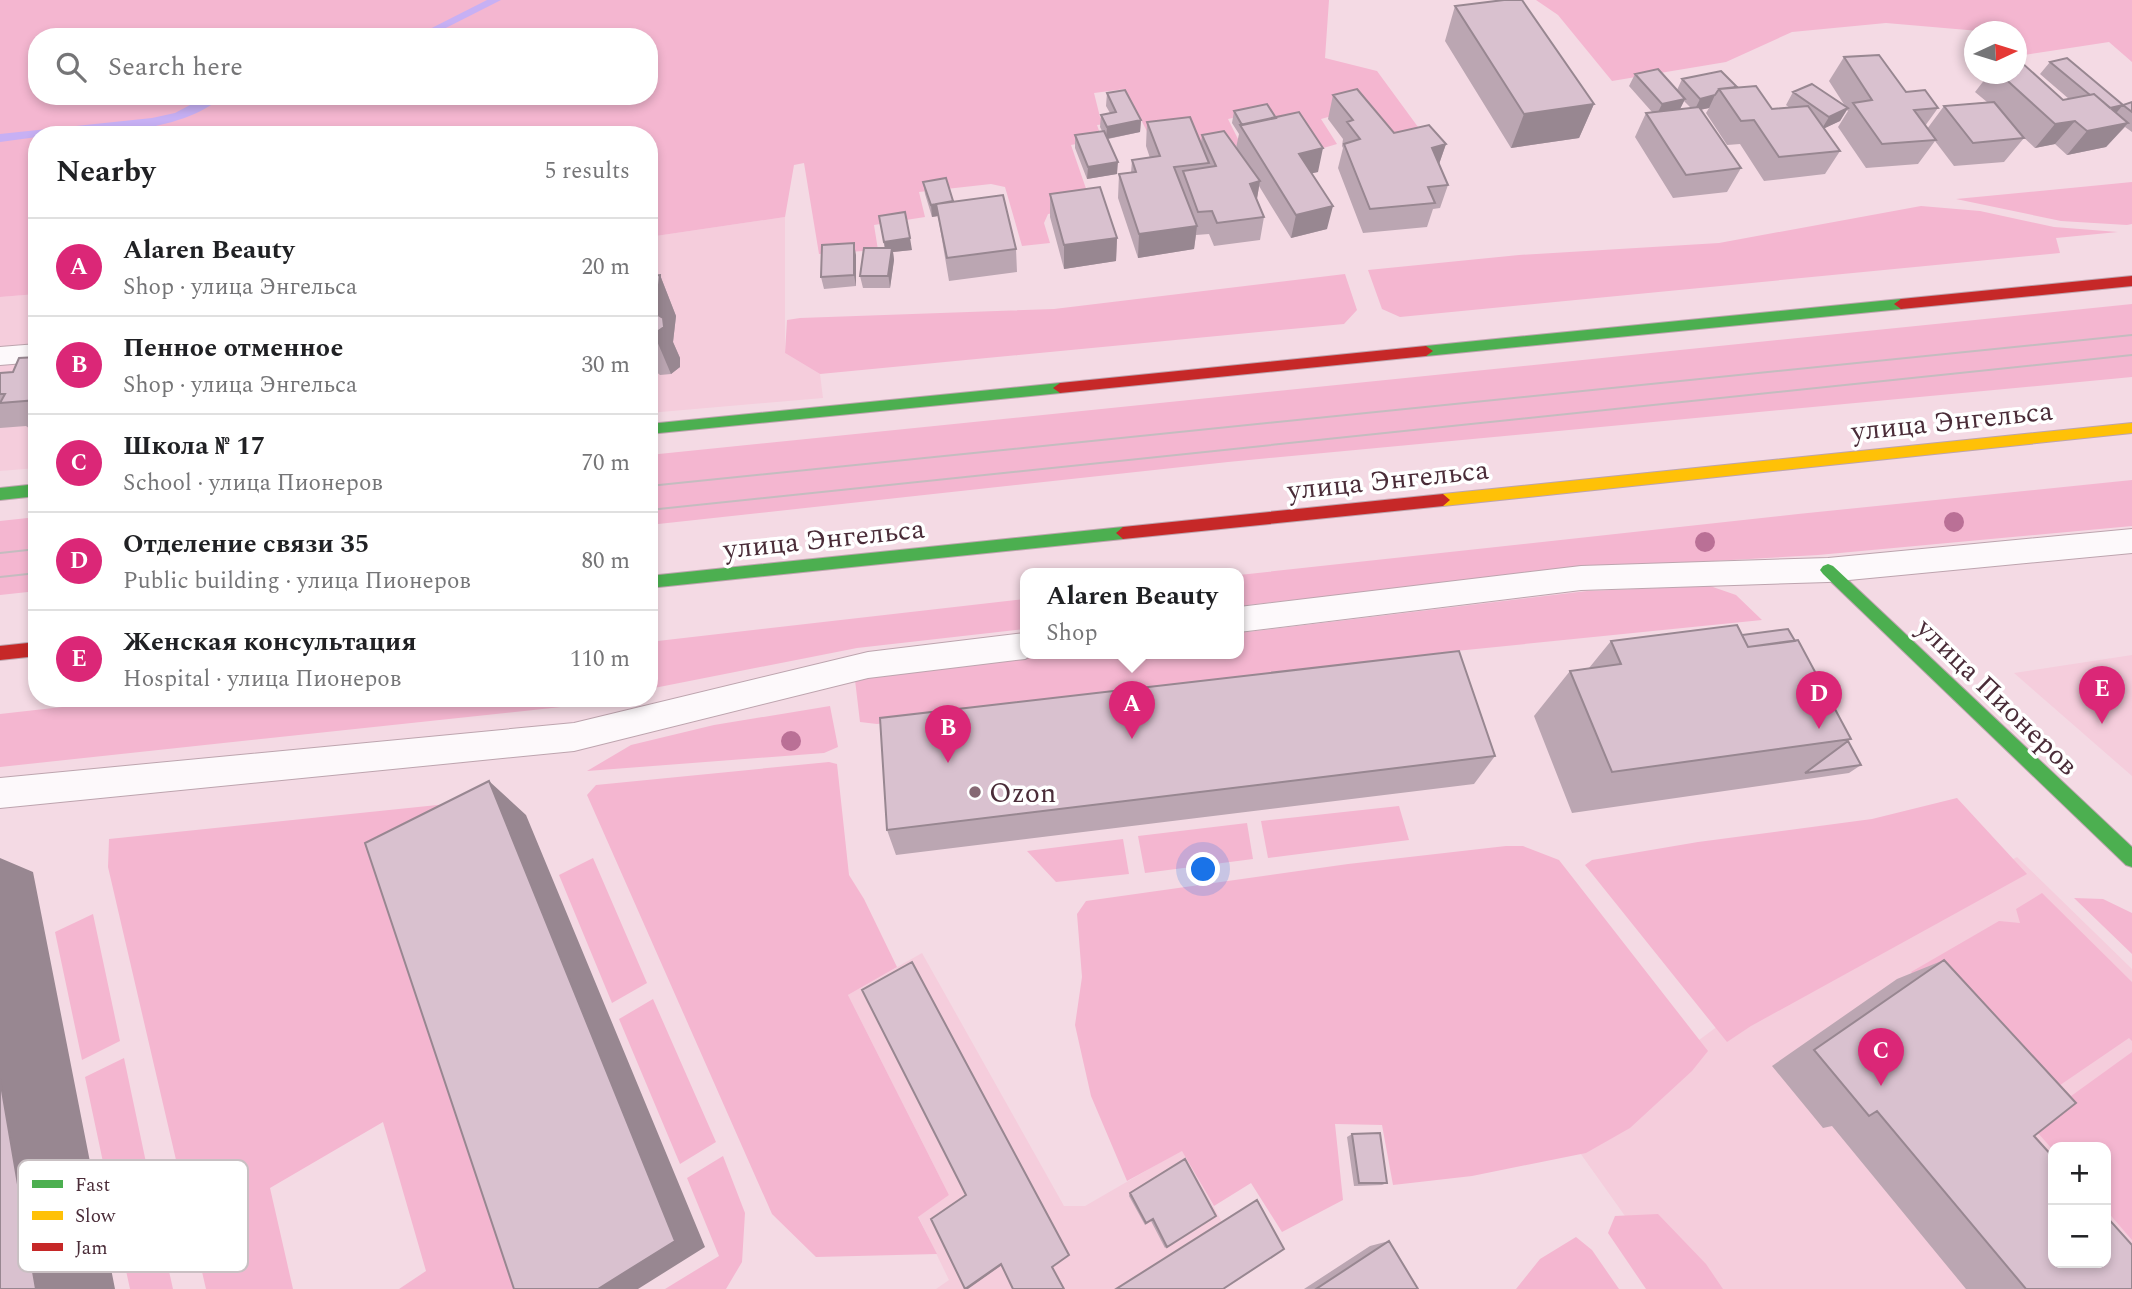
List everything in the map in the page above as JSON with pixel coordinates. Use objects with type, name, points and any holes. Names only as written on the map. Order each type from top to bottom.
[{"type":"main road","points":[[658,428],[2132,281]]},
{"type":"main road","name":"улица Энгельса","points":[[658,581],[2132,428]]},
{"type":"main road","points":[[0,494],[28,492]]},
{"type":"main road","name":"улица Пионеров","points":[[1828,570],[2132,859]]},
{"type":"main road","points":[[0,653],[28,650]]},
{"type":"lane","points":[[0,356],[28,354]]},
{"type":"lane","points":[[1244,619],[1581,578],[1828,570],[2132,541]]},
{"type":"lane","points":[[0,793],[574,737],[868,665],[1020,647]]},
{"type":"shaded area","points":[[0,0],[1329,0],[1325,58],[1377,71],[1429,142],[1389,152],[1353,110],[1321,119],[1337,144],[1310,152],[1264,111],[1228,119],[1241,145],[1200,153],[1153,143],[1125,89],[1094,93],[1100,117],[1106,124],[1097,125],[1102,139],[1071,145],[1092,206],[1048,214],[1044,223],[1050,243],[1022,246],[1005,187],[991,184],[919,192],[925,217],[874,225],[878,250],[819,254],[804,163],[794,165],[785,217],[658,236],[658,126],[28,126],[28,295],[0,297]]},
{"type":"shaded area","points":[[1536,0],[2132,0],[2132,62],[2109,42],[2027,54],[2027,21],[1964,21],[1964,30],[1886,23],[1792,32],[1726,62],[1612,81],[1558,15]]},
{"type":"shaded area","points":[[2132,182],[2132,224],[2127,225],[2061,221],[1956,199]]},
{"type":"shaded area","points":[[1921,206],[1980,211],[2054,227],[2118,232],[2056,238],[2060,253],[1400,317],[1382,309],[1368,270],[1519,255],[1719,243]]},
{"type":"shaded area","points":[[785,217],[785,353],[820,374],[823,398],[658,412],[658,236]]},
{"type":"shaded area","points":[[1345,274],[1357,310],[1344,324],[820,374],[785,353],[787,320],[800,318],[1054,309]]},
{"type":"shaded area","points":[[28,295],[28,469],[0,471],[0,297]]},
{"type":"shaded area","points":[[2132,304],[2132,377],[1228,462],[658,524],[658,454]]},
{"type":"shaded area","points":[[2132,480],[2132,526],[1818,555],[1573,569],[1244,605],[1244,574]]},
{"type":"shaded area","points":[[28,518],[28,592],[0,595],[0,521]]},
{"type":"shaded area","points":[[1710,586],[1736,595],[1762,620],[1446,652],[877,724],[860,722],[855,680],[1020,659],[1244,659],[1244,632],[1587,591]]},
{"type":"shaded area","points":[[1020,600],[1020,630],[857,648],[658,687],[658,641]]},
{"type":"shaded area","points":[[2132,655],[2132,776],[2014,673]]},
{"type":"shaded area","points":[[830,706],[838,747],[824,753],[587,771],[631,745],[714,725]]},
{"type":"shaded area","points":[[62,707],[561,707],[0,767],[0,714]]},
{"type":"shaded area","points":[[829,762],[837,764],[849,875],[864,899],[897,967],[848,995],[949,1195],[918,1217],[937,1254],[816,1257],[772,1214],[587,795],[596,785]]},
{"type":"shaded area","points":[[1957,798],[2027,874],[1751,1026],[1727,1042],[1585,865],[1592,860],[1698,842],[1872,819]]},
{"type":"shaded area","points":[[447,804],[544,1289],[399,1289],[426,1271],[383,1122],[270,1188],[293,1289],[206,1289],[202,1272],[248,1272],[248,1160],[176,1160],[108,867],[109,839]]},
{"type":"shaded area","points":[[1399,806],[1409,840],[1268,858],[1261,821]]},
{"type":"shaded area","points":[[1247,823],[1253,859],[1145,873],[1138,836]]},
{"type":"shaded area","points":[[1123,839],[1129,874],[1056,882],[1027,851]]},
{"type":"shaded area","points":[[1523,846],[1559,860],[1708,1051],[1692,1071],[1630,1128],[1586,1153],[1472,1176],[1393,1185],[1382,1125],[1335,1124],[1343,1200],[1282,1232],[1251,1183],[1214,1206],[1182,1151],[1127,1181],[1091,1096],[1075,1025],[1082,977],[1077,914],[1086,901],[1348,864]]},
{"type":"shaded area","points":[[2017,857],[2132,969],[2132,1289],[1677,1289],[1563,1129],[1722,1023]]},
{"type":"shaded area","points":[[593,858],[647,983],[612,1003],[559,875]]},
{"type":"shaded area","points":[[2042,893],[2132,982],[2132,1041],[2129,1038],[2031,1105],[1911,972],[1999,921],[2020,923],[2016,909]]},
{"type":"shaded area","points":[[2074,898],[2103,899],[2132,913],[2132,954]]},
{"type":"shaded area","points":[[93,914],[120,1041],[82,1060],[55,932]]},
{"type":"shaded area","points":[[922,953],[1064,1206],[1085,1206],[1182,1150],[1222,1222],[1116,1289],[936,1289],[949,1280],[918,1216],[949,1195],[848,995]]},
{"type":"shaded area","points":[[653,999],[716,1142],[680,1164],[619,1019]]},
{"type":"shaded area","points":[[2132,1052],[2132,1240],[2111,1216],[2111,1142],[2048,1142],[2048,1144],[2031,1125]]},
{"type":"shaded area","points":[[124,1058],[145,1160],[103,1160],[85,1077]]},
{"type":"shaded area","points":[[723,1156],[745,1213],[742,1262],[726,1289],[665,1289],[719,1256],[687,1178]]},
{"type":"shaded area","points":[[1658,1214],[1706,1264],[1723,1289],[1646,1289],[1608,1233],[1615,1216]]},
{"type":"shaded area","points":[[1576,1237],[1592,1250],[1619,1289],[1516,1289],[1540,1259]]},
{"type":"shaded area","points":[[126,1272],[169,1272],[173,1289],[130,1289]]},
{"type":"building","points":[[1522,0],[1594,104],[1524,114],[1455,6]]},
{"type":"building","points":[[1879,55],[1906,92],[1925,90],[1938,108],[1914,110],[1936,140],[1882,144],[1853,103],[1872,100],[1844,57]]},
{"type":"building","points":[[2067,58],[2123,105],[2110,108],[2050,62]]},
{"type":"building","points":[[2027,67],[2063,100],[2094,94],[2128,123],[2087,131],[2075,121],[2055,124],[2011,84],[2027,84]]},
{"type":"building","points":[[1658,69],[1685,99],[1662,104],[1635,74]]},
{"type":"building","points":[[1721,71],[1737,87],[1719,89],[1715,95],[1700,99],[1682,79]]},
{"type":"building","points":[[1812,84],[1848,108],[1829,117],[1793,92]]},
{"type":"building","points":[[1756,86],[1772,109],[1808,106],[1840,151],[1779,157],[1754,120],[1741,121],[1719,89]]},
{"type":"building","points":[[1357,89],[1394,133],[1429,125],[1446,144],[1432,148],[1448,185],[1428,187],[1435,203],[1370,209],[1344,144],[1360,139],[1347,122],[1353,120],[1333,95]]},
{"type":"building","points":[[1125,90],[1141,120],[1107,127],[1101,115],[1116,112],[1107,93]]},
{"type":"building","points":[[1994,102],[2024,138],[1973,143],[1944,106]]},
{"type":"building","points":[[2132,102],[2132,112],[2123,105]]},
{"type":"building","points":[[1267,104],[1276,118],[1242,125],[1234,111]]},
{"type":"building","points":[[1699,107],[1741,168],[1686,175],[1646,113]]},
{"type":"building","points":[[1299,112],[1323,148],[1299,154],[1333,206],[1296,215],[1240,125]]},
{"type":"building","points":[[1190,117],[1209,163],[1174,167],[1197,226],[1139,234],[1119,174],[1136,172],[1132,160],[1160,156],[1147,122]]},
{"type":"building","points":[[1104,131],[1118,162],[1088,167],[1075,135]]},
{"type":"building","points":[[1224,131],[1260,181],[1250,184],[1264,217],[1217,223],[1212,211],[1198,212],[1183,171],[1216,166],[1202,135]]},
{"type":"building","points":[[946,178],[953,201],[931,205],[923,182]]},
{"type":"building","points":[[1100,187],[1117,238],[1064,245],[1050,194]]},
{"type":"building","points":[[1003,195],[1016,249],[947,258],[936,204]]},
{"type":"building","points":[[905,212],[910,238],[884,242],[879,216]]},
{"type":"building","points":[[854,243],[854,275],[821,277],[822,245]]},
{"type":"building","points":[[864,248],[892,248],[888,276],[860,276]]},
{"type":"building","points":[[658,315],[663,318],[664,327],[658,331]]},
{"type":"building","points":[[19,358],[28,358],[28,401],[0,403],[5,394],[0,394],[0,373],[13,372]]},
{"type":"building","points":[[1737,625],[1748,647],[1798,640],[1851,739],[1612,772],[1570,671],[1621,664],[1611,641]]},
{"type":"building","points":[[1788,629],[1795,641],[1748,647],[1742,635]]},
{"type":"building","points":[[1459,651],[1495,756],[887,830],[880,718]]},
{"type":"building","points":[[1848,741],[1861,765],[1805,773]]},
{"type":"building","points":[[489,781],[675,1241],[598,1289],[514,1289],[365,843]]},
{"type":"building","points":[[1944,960],[2076,1103],[2034,1136],[2048,1151],[2048,1268],[2111,1268],[2111,1222],[2132,1245],[2132,1289],[2026,1289],[1877,1111],[1869,1116],[1814,1050]]},
{"type":"building","points":[[912,962],[1069,1255],[1052,1267],[1064,1289],[1013,1289],[1001,1264],[965,1289],[931,1219],[966,1195],[862,990]]},
{"type":"building","points":[[0,1079],[18,1184],[18,1272],[33,1272],[36,1289],[0,1289]]},
{"type":"building","points":[[1380,1133],[1387,1183],[1359,1183],[1352,1134]]},
{"type":"building","points":[[1185,1159],[1216,1216],[1167,1247],[1153,1219],[1146,1223],[1130,1193]]},
{"type":"building","points":[[1257,1200],[1284,1249],[1223,1289],[1116,1289]]},
{"type":"building","points":[[1389,1241],[1418,1289],[1316,1289]]},
{"type":"waterway","points":[[438,28],[496,0]]},
{"type":"waterway","points":[[123,126],[179,115],[200,105]]},
{"type":"waterway","points":[[0,138],[28,135]]},
{"type":"tram line","points":[[658,485],[2132,335]]},
{"type":"tram line","points":[[658,509],[2132,355]]},
{"type":"tram line","points":[[0,553],[28,550]]},
{"type":"tram line","points":[[0,577],[28,574]]},
{"type":"traffic: fast","points":[[1426,351],[1901,304]]},
{"type":"traffic: fast","points":[[658,428],[1060,388]]},
{"type":"traffic: fast","points":[[0,494],[28,491]]},
{"type":"traffic: fast","points":[[658,581],[1123,533]]},
{"type":"traffic: fast","points":[[1828,570],[2132,859]]},
{"type":"traffic: slow","points":[[1443,500],[2132,428]]},
{"type":"traffic: jam","points":[[1901,304],[2132,281]]},
{"type":"traffic: jam","points":[[1060,388],[1426,351]]},
{"type":"traffic: jam","points":[[1123,533],[1443,500]]},
{"type":"traffic: jam","points":[[0,653],[28,650]]},
{"type":"place","name":"Женская консультация","points":[[2102,724]]},
{"type":"place","name":"Отделение связи 35","points":[[1819,729]]},
{"type":"place","name":"Alaren Beauty","points":[[1132,739]]},
{"type":"place","name":"Пенное отменное","points":[[948,763]]},
{"type":"place","name":"Ozon","points":[[975,792]]},
{"type":"place","name":"Школа № 17","points":[[1881,1086]]}]
